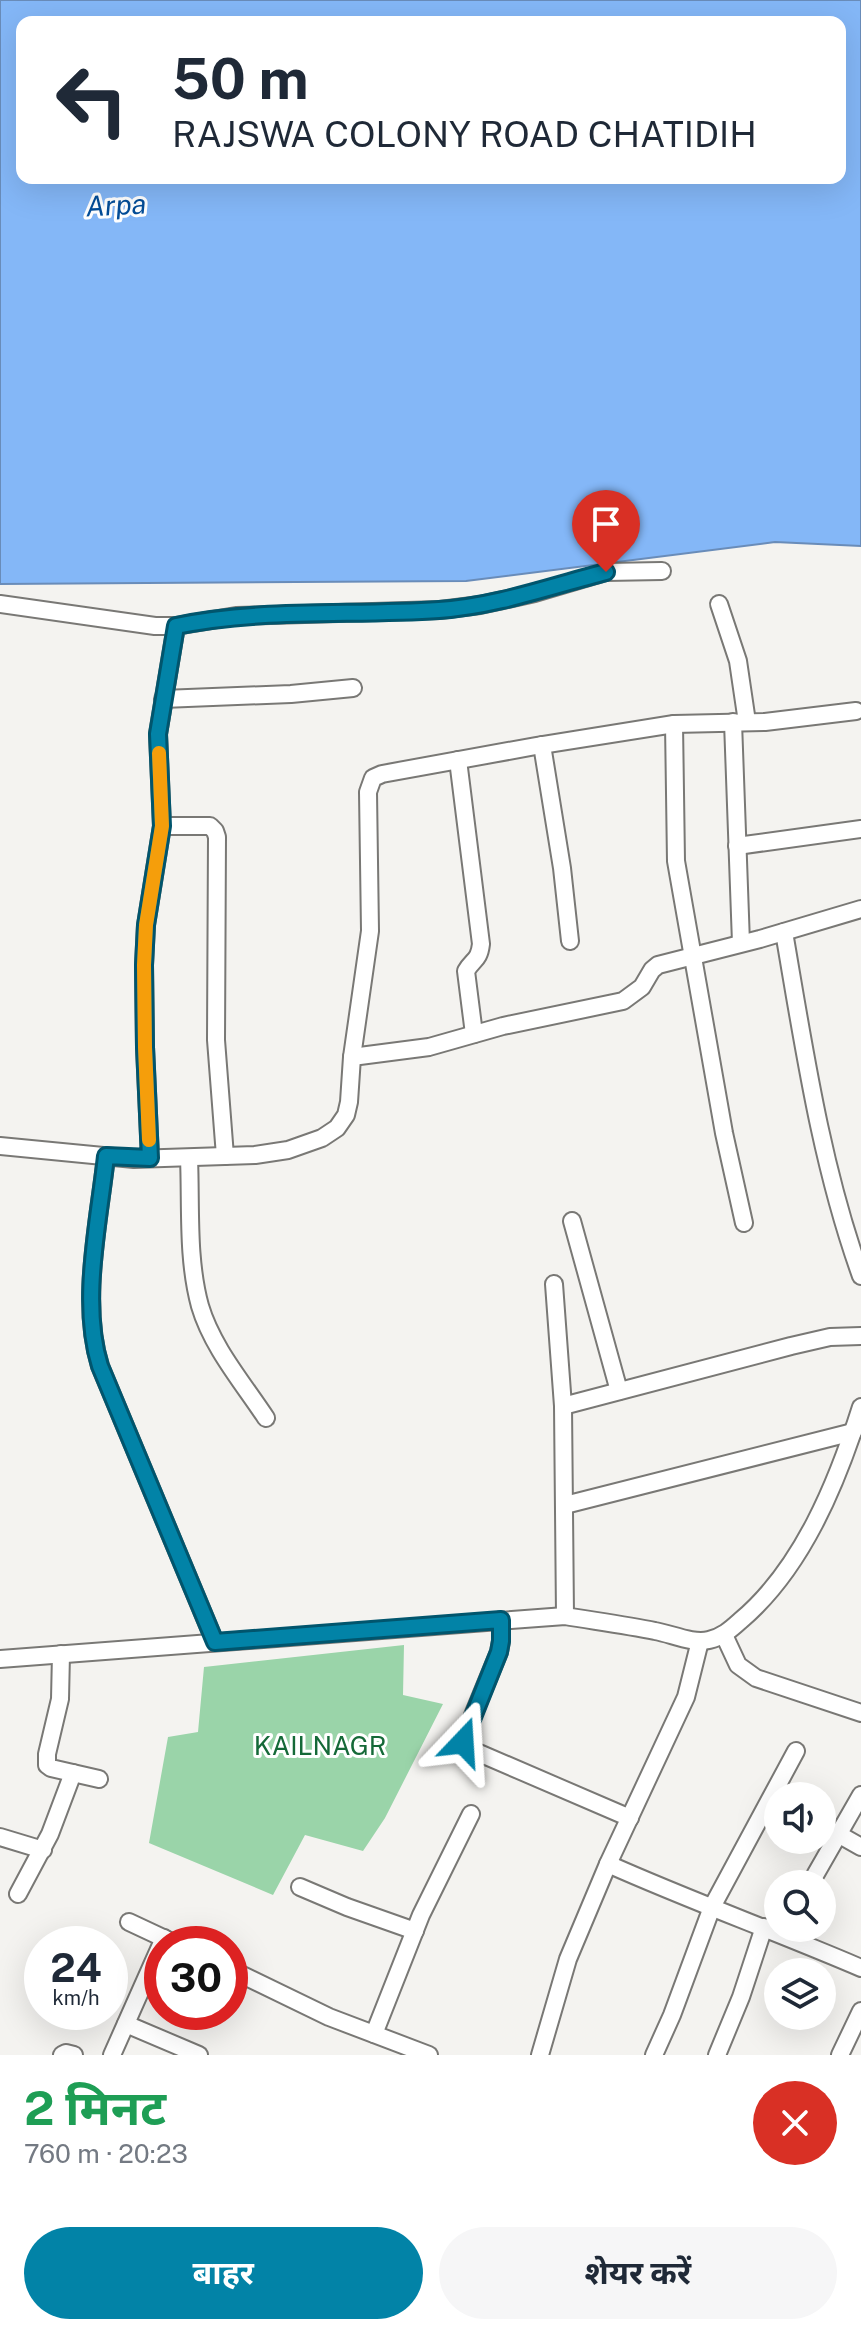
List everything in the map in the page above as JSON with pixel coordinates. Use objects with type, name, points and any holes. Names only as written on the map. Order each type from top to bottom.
[{"type":"street","points":[[0,604],[155,626],[176,626],[236,616],[440,610],[535,593],[606,572],[662,571]]},
{"type":"street","points":[[719,604],[738,661],[737,846],[741,943]]},
{"type":"street","points":[[150,1158],[144,965],[146,925],[162,826],[158,734],[176,626]]},
{"type":"street","points":[[163,699],[291,694],[353,688]]},
{"type":"street","points":[[0,1146],[106,1156],[189,1158],[288,1150],[322,1138],[337,1128],[346,1115],[349,1102],[352,1057],[370,931],[370,784],[373,778],[458,760],[674,724],[801,718],[856,711]]},
{"type":"street","points":[[674,724],[676,861],[724,1133],[744,1223]]},
{"type":"street","points":[[542,745],[562,868],[570,941]]},
{"type":"street","points":[[458,760],[481,944],[480,954],[466,971],[474,1034]]},
{"type":"street","points":[[162,826],[210,826],[217,837],[216,1040],[225,1156]]},
{"type":"street","points":[[737,846],[861,829]]},
{"type":"street","points":[[352,1057],[429,1047],[516,1023],[623,1001],[642,987],[658,965],[861,909]]},
{"type":"street","points":[[784,932],[815,1110],[828,1167],[861,1276]]},
{"type":"street","points":[[106,1156],[91,1291],[94,1345],[215,1642]]},
{"type":"street","points":[[189,1158],[193,1273],[201,1309],[217,1346],[266,1418]]},
{"type":"street","points":[[572,1221],[619,1391]]},
{"type":"street","points":[[554,1284],[563,1406],[565,1616]]},
{"type":"street","points":[[563,1406],[804,1343],[830,1337],[861,1336]]},
{"type":"street","points":[[0,1659],[565,1616],[700,1641],[724,1635],[753,1610],[778,1582],[800,1550],[817,1518],[861,1407]]},
{"type":"street","points":[[565,1505],[853,1432]]},
{"type":"street","points":[[501,1620],[499,1652],[464,1737],[465,1747],[630,1818]]},
{"type":"street","points":[[724,1635],[738,1665],[756,1678],[861,1713]]},
{"type":"street","points":[[540,2055],[568,1959],[608,1864],[686,1697],[700,1641]]},
{"type":"street","points":[[61,1654],[60,1699],[47,1765],[99,1779]]},
{"type":"street","points":[[654,2055],[712,1907],[796,1751]]},
{"type":"street","points":[[18,1894],[43,1850],[73,1773]]},
{"type":"street","points":[[818,1870],[861,1795]]},
{"type":"street","points":[[374,2034],[415,1931],[471,1814]]},
{"type":"street","points":[[838,1834],[861,1847]]},
{"type":"street","points":[[0,1837],[43,1850]]},
{"type":"street","points":[[608,1864],[764,1927],[741,1997],[717,2055]]},
{"type":"street","points":[[300,1887],[415,1931]]},
{"type":"street","points":[[129,1922],[144,1929]]},
{"type":"street","points":[[807,1942],[861,1968]]},
{"type":"street","points":[[248,1978],[329,2017],[429,2055]]},
{"type":"street","points":[[128,2020],[144,1990]]},
{"type":"street","points":[[840,2055],[861,2011]]},
{"type":"street","points":[[128,2025],[199,2055]]},
{"type":"street","points":[[112,2055],[123,2030]]},
{"type":"street","points":[[62,2055],[74,2055]]},
{"type":"green space","name":"KAILNAGR","points":[[404,1645],[403,1695],[443,1704],[385,1818],[363,1851],[305,1835],[273,1895],[149,1843],[168,1737],[198,1732],[204,1667]]},
{"type":"water","name":"Arpa","points":[[0,0],[861,0],[861,546],[775,542],[466,581],[0,584]]},
{"type":"slow traffic","points":[[149,1140],[144,965],[146,925],[161,843],[159,753]]},
{"type":"route","points":[[463,1742],[499,1652],[501,1620],[215,1642],[94,1345],[91,1291],[106,1156],[150,1158],[144,965],[146,925],[161,843],[158,734],[176,626],[236,616],[440,610],[480,605],[606,572]]}]
